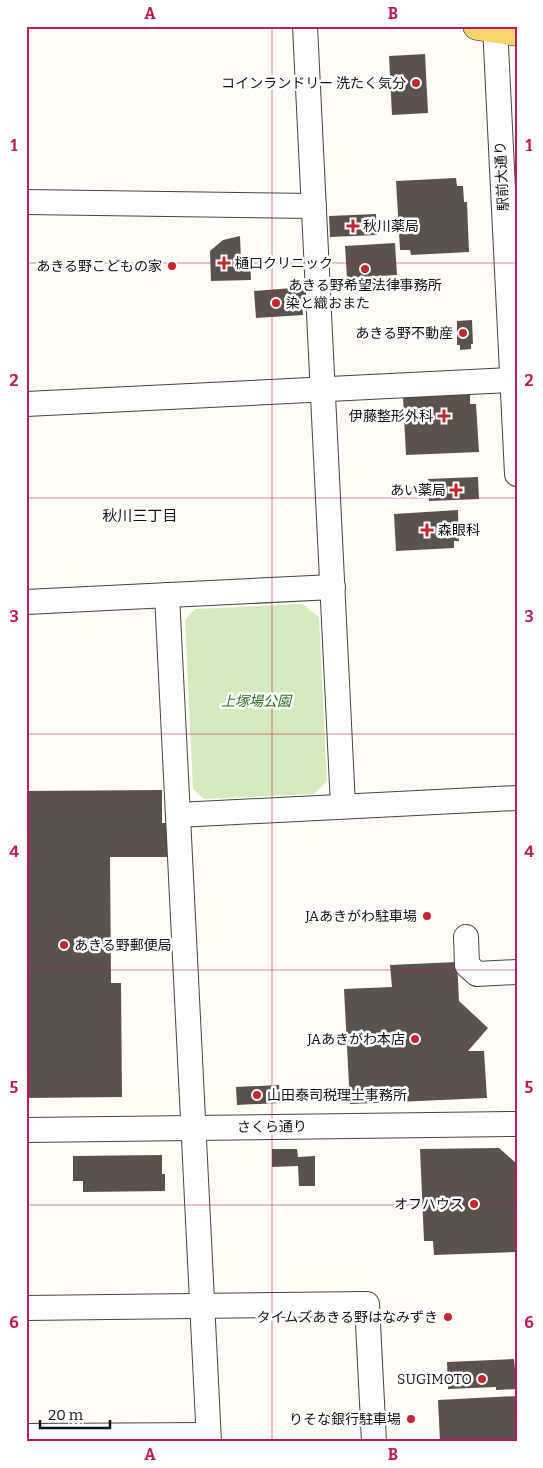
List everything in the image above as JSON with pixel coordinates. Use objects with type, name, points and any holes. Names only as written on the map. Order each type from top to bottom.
[{"type":"street","points":[[305,26],[344,806]]},
{"type":"street","name":"駅前大通り","points":[[496,28],[517,474]]},
{"type":"street","points":[[26,202],[314,206]]},
{"type":"street","points":[[26,404],[512,380]]},
{"type":"street","points":[[26,602],[332,586]]},
{"type":"street","points":[[26,1436],[209,1438],[167,595]]},
{"type":"street","points":[[178,815],[517,798]]},
{"type":"street","points":[[466,937],[467,965],[477,974],[517,972]]},
{"type":"street","name":"さくら通り","points":[[26,1130],[517,1124]]},
{"type":"street","points":[[26,1308],[367,1304],[374,1442]]},
{"type":"green space","name":"上塚場公園","points":[[302,604],[319,617],[327,781],[314,794],[204,799],[193,789],[185,620],[195,609]]},
{"type":"building","points":[[425,54],[428,113],[392,115],[389,56]]},
{"type":"building","points":[[456,178],[457,186],[463,186],[464,202],[467,202],[469,252],[411,255],[410,250],[400,250],[396,181]]},
{"type":"building","points":[[376,214],[377,235],[330,237],[329,216]]},
{"type":"building","points":[[240,236],[241,261],[250,261],[251,280],[211,281],[210,251],[223,240]]},
{"type":"building","points":[[395,243],[397,275],[347,278],[345,246]]},
{"type":"building","points":[[305,287],[306,303],[302,303],[303,315],[256,318],[254,291]]},
{"type":"building","points":[[472,320],[473,344],[471,344],[471,349],[460,350],[460,345],[457,345],[457,321]]},
{"type":"building","points":[[470,394],[470,404],[476,404],[479,452],[406,455],[403,397]]},
{"type":"building","points":[[478,477],[479,499],[429,501],[428,479]]},
{"type":"building","points":[[458,510],[459,541],[454,541],[454,548],[396,551],[394,514]]},
{"type":"building","points":[[162,790],[162,823],[167,823],[168,857],[110,857],[111,983],[121,983],[122,1097],[26,1098],[26,791]]},
{"type":"building","points":[[457,962],[459,1001],[488,1028],[468,1051],[484,1051],[487,1098],[350,1104],[344,989],[392,987],[390,965]]},
{"type":"building","points":[[279,1085],[280,1103],[237,1105],[236,1087]]},
{"type":"building","points":[[499,1148],[515,1162],[517,1252],[434,1255],[433,1241],[424,1241],[420,1149]]},
{"type":"building","points":[[272,1149],[297,1149],[298,1157],[315,1156],[315,1186],[299,1186],[298,1166],[272,1167]]},
{"type":"building","points":[[162,1155],[162,1174],[165,1174],[165,1191],[83,1192],[83,1181],[73,1181],[73,1156]]},
{"type":"building","points":[[514,1359],[517,1389],[496,1390],[496,1387],[448,1389],[447,1362]]},
{"type":"building","points":[[517,1396],[517,1442],[440,1442],[438,1400]]},
{"type":"place","name":"コインランドリー 洗たく気分","points":[[416,83]]},
{"type":"place","name":"秋川薬局","points":[[353,226]]},
{"type":"place","name":"樋口クリニック","points":[[224,263]]},
{"type":"place","name":"あきる野こどもの家","points":[[172,266]]},
{"type":"place","name":"あきる野希望法律事務所","points":[[365,269]]},
{"type":"place","name":"染と織おまた","points":[[276,303]]},
{"type":"place","name":"あきる野不動産","points":[[463,333]]},
{"type":"place","name":"伊藤整形外科","points":[[444,416]]},
{"type":"place","name":"あい薬局","points":[[456,490]]},
{"type":"place","name":"森眼科","points":[[427,530]]},
{"type":"place","name":"JAあきがわ駐車場","points":[[427,916]]},
{"type":"place","name":"あきる野郵便局","points":[[64,945]]},
{"type":"place","name":"JAあきがわ本店","points":[[415,1039]]},
{"type":"place","name":"山田泰司税理士事務所","points":[[257,1095]]},
{"type":"place","name":"オフハウス","points":[[474,1204]]},
{"type":"place","name":"タイムズあきる野はなみずき","points":[[448,1317]]},
{"type":"place","name":"SUGIMOTO","points":[[482,1379]]},
{"type":"place","name":"りそな銀行駐車場","points":[[411,1419]]},
{"type":"district","name":"秋川三丁目","points":[[140,516]]}]
